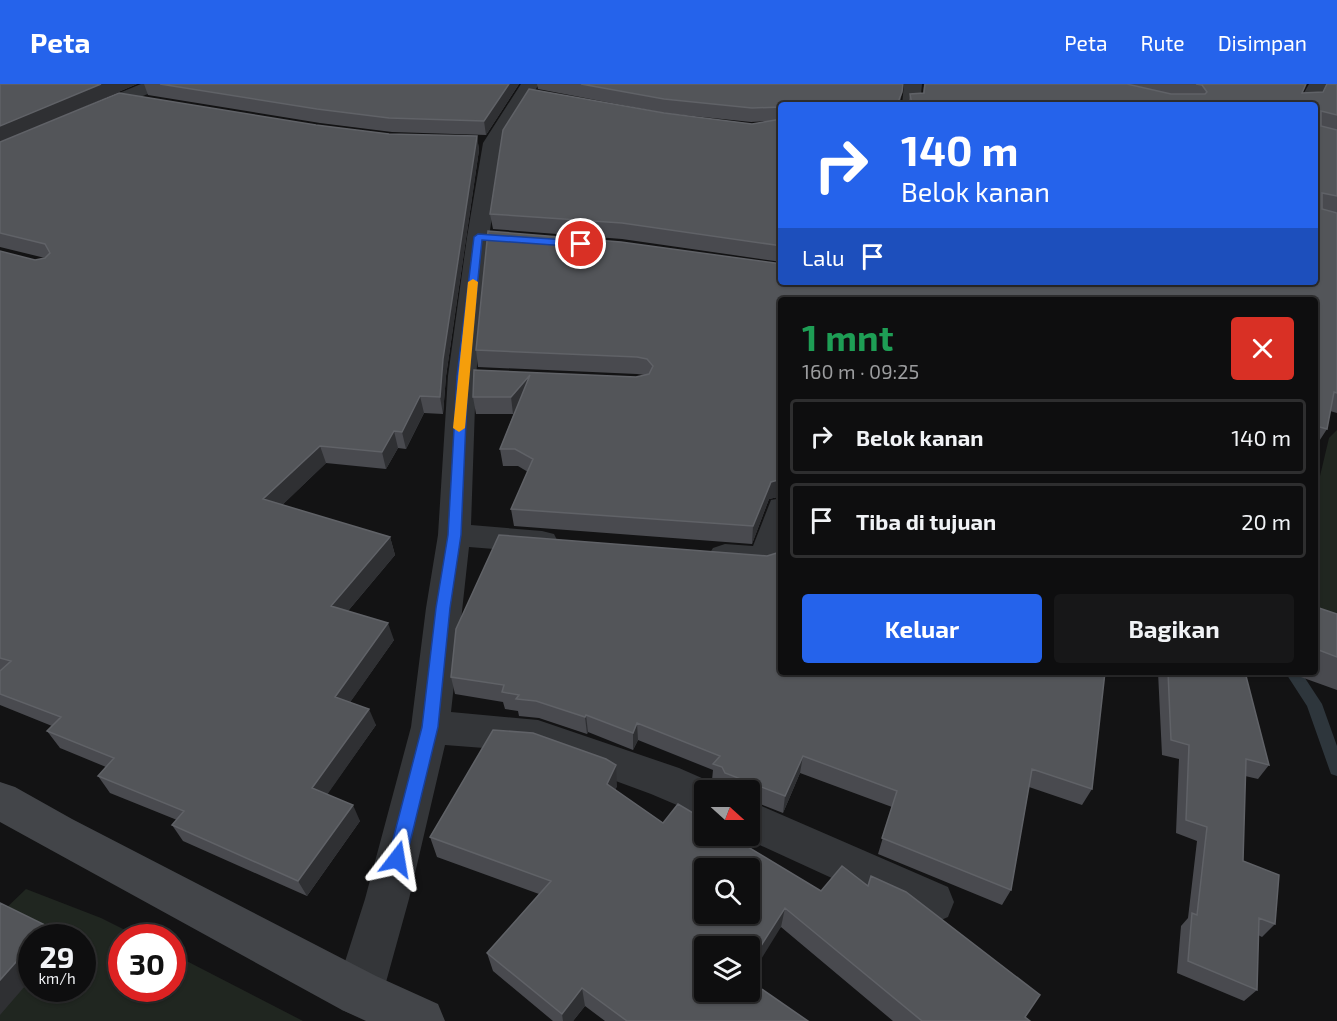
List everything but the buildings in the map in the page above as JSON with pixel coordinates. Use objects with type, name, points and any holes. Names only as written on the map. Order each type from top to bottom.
[{"type":"street","points":[[72,119],[156,84]]},
{"type":"street","points":[[911,102],[913,84]]},
{"type":"street","points":[[1308,102],[1318,84]]},
{"type":"street","points":[[359,993],[387,899],[430,727],[490,237],[483,143],[510,111],[531,92]]},
{"type":"street","points":[[122,98],[158,104]]},
{"type":"street","points":[[696,554],[773,561],[778,532]]},
{"type":"street","points":[[454,535],[570,544]]},
{"type":"street","points":[[430,727],[538,736],[665,781],[694,794]]},
{"type":"street","points":[[0,800],[57,833],[359,993],[421,1021]]},
{"type":"street","points":[[760,825],[932,902]]},
{"type":"shaded area","points":[[1337,430],[1337,637],[1318,630],[1318,478],[1329,438]]},
{"type":"shaded area","points":[[26,889],[113,924],[108,924],[108,1002],[186,1002],[186,961],[303,1021],[0,1021],[0,914]]},
{"type":"waterway","points":[[1295,675],[1314,704],[1337,769]]},
{"type":"slow traffic","points":[[459,428],[462,376],[473,282]]},
{"type":"route","points":[[397,859],[430,727],[443,608],[454,535],[462,376],[478,237],[581,244]]}]
